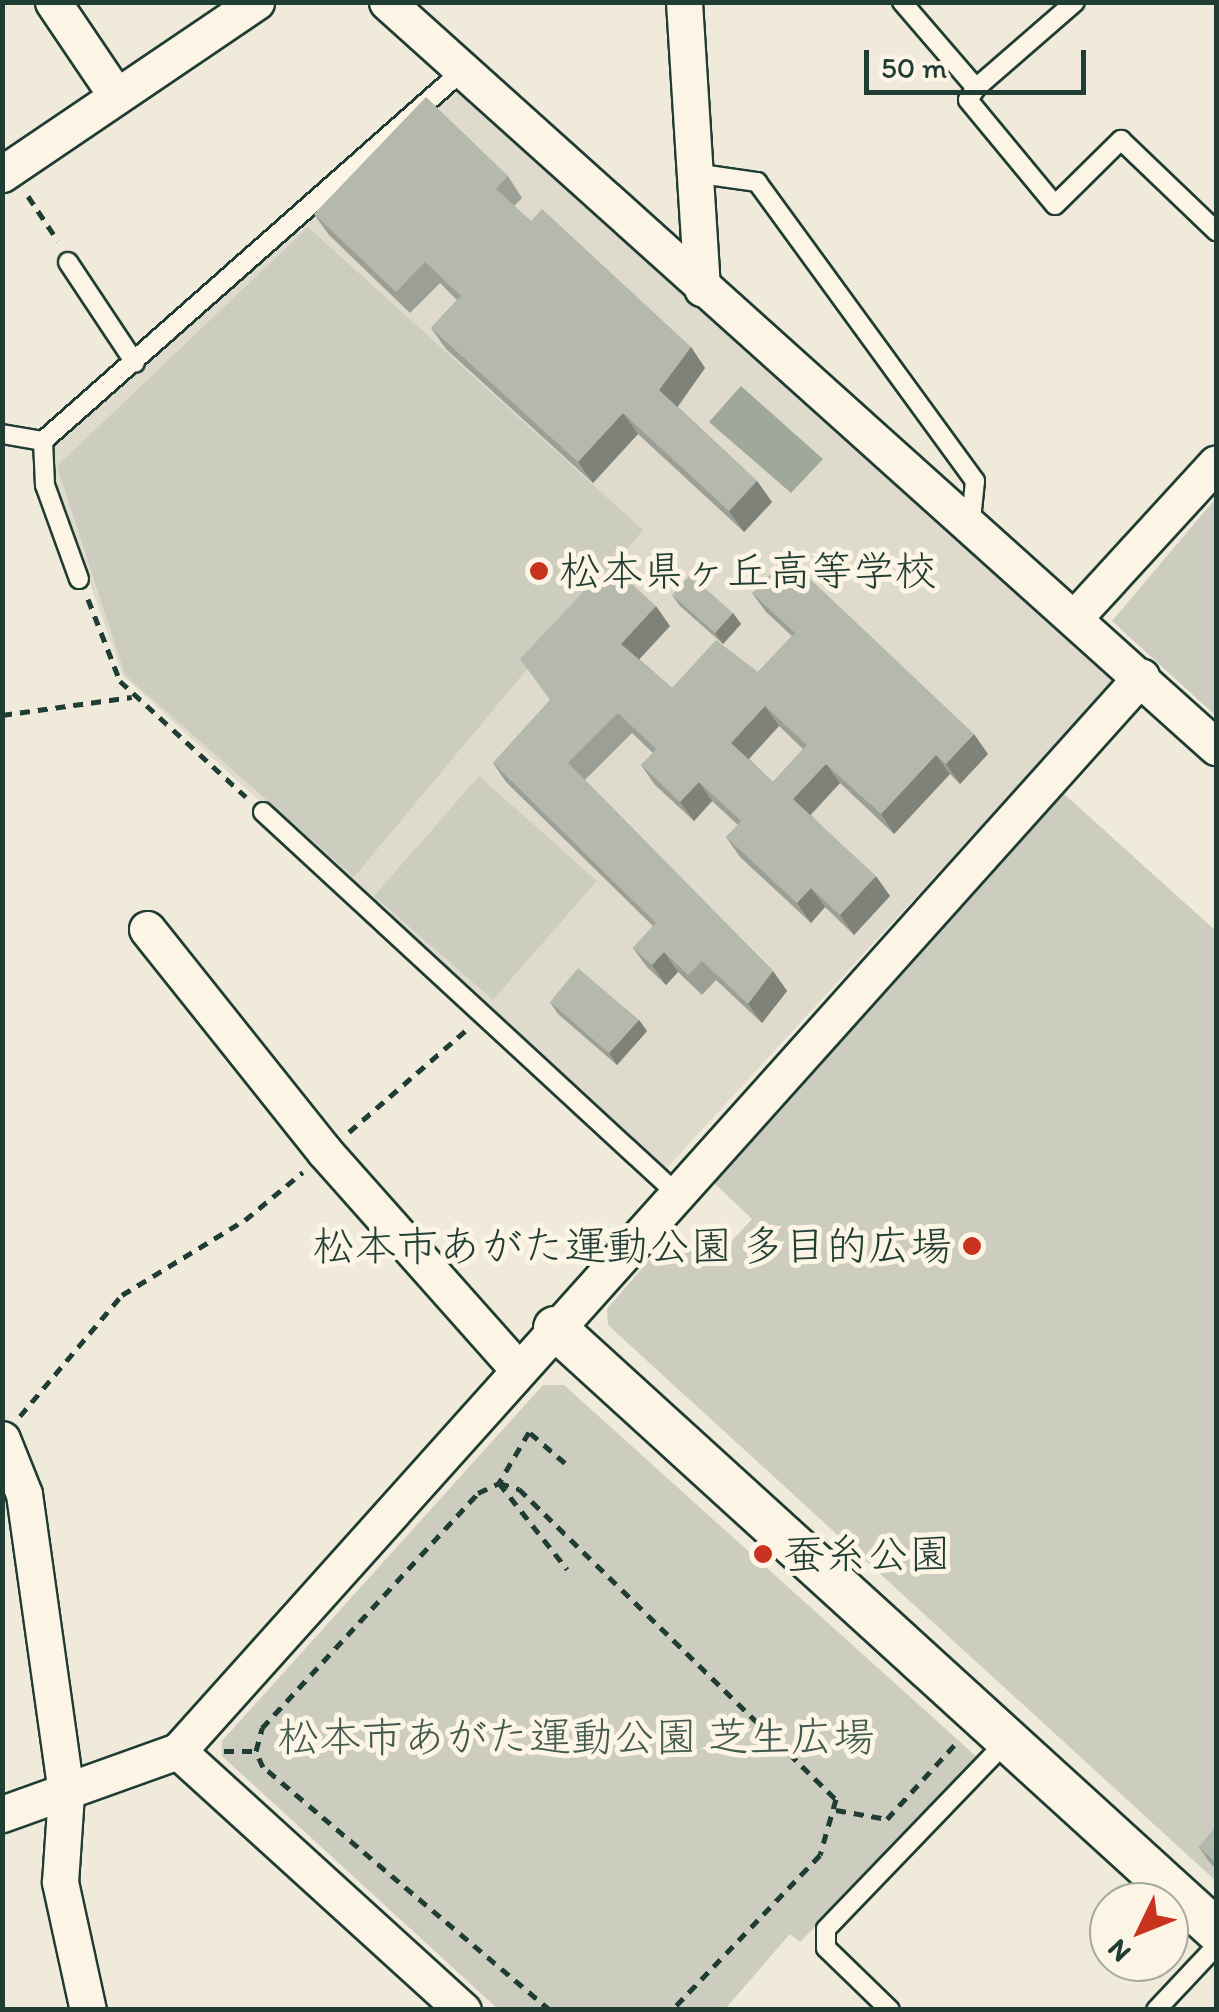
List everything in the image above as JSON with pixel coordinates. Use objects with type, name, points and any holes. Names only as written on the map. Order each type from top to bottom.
[{"type":"street","points":[[53,2],[115,94]]},
{"type":"street","points":[[6,171],[256,2]]},
{"type":"street","points":[[387,2],[970,529],[1076,616],[1216,747]]},
{"type":"street","points":[[684,2],[701,174],[702,288]]},
{"type":"street","points":[[1076,616],[1216,463]]},
{"type":"street","points":[[2,1814],[178,1751],[517,1368],[1140,678]]},
{"type":"street","points":[[147,929],[326,1152],[517,1368]]},
{"type":"street","points":[[555,1328],[1010,1738],[1216,1930]]},
{"type":"street","points":[[8,1432],[24,1494],[66,1794],[60,1882],[88,2010]]},
{"type":"street","points":[[178,1751],[463,2010]]},
{"type":"lane","points":[[902,2],[976,88]]},
{"type":"lane","points":[[1075,2],[976,88],[968,100],[1055,205],[1121,140],[1216,232]]},
{"type":"lane","points":[[2,434],[44,441],[462,71]]},
{"type":"lane","points":[[701,174],[757,182],[975,481],[970,529]]},
{"type":"lane","points":[[68,262],[136,363]]},
{"type":"lane","points":[[44,441],[45,485],[80,579]]},
{"type":"lane","points":[[263,812],[485,1011],[675,1192]]},
{"type":"lane","points":[[890,2010],[826,1948],[826,1929],[1010,1738]]},
{"type":"lane","points":[[1156,2010],[1216,1946]]},
{"type":"path","points":[[6,171],[68,262]]},
{"type":"path","points":[[80,579],[133,696],[263,812]]},
{"type":"path","points":[[2,715],[133,696]]},
{"type":"path","points":[[8,1432],[122,1295],[245,1220],[485,1011]]},
{"type":"path","points":[[550,2010],[263,1767],[256,1751],[262,1728],[478,1492],[499,1483],[529,1432],[565,1463]]},
{"type":"path","points":[[499,1483],[567,1570]]},
{"type":"path","points":[[499,1483],[519,1489],[820,1775],[836,1810],[820,1855],[672,2010]]},
{"type":"path","points":[[836,1810],[887,1819],[963,1735]]},
{"type":"path","points":[[216,1750],[256,1751]]},
{"type":"shaded area","name":"松本県ヶ丘高等学校","points":[[464,90],[1113,682],[664,1171],[123,676],[48,466],[51,447],[438,99]]},
{"type":"shaded area","points":[[741,386],[823,459],[791,493],[709,422]]},
{"type":"green space","points":[[308,227],[643,530],[354,877],[125,675],[57,466]]},
{"type":"green space","points":[[1216,498],[1216,716],[1112,621]]},
{"type":"green space","points":[[479,776],[597,881],[493,1000],[374,896]]},
{"type":"green space","name":"松本市あがた運動公園 多目的広場","points":[[1063,793],[1216,931],[1216,1881],[608,1325],[607,1309],[675,1230],[712,1263],[752,1219],[714,1183]]},
{"type":"green space","name":"松本市あがた運動公園 芝生広場","points":[[543,1385],[564,1385],[980,1760],[800,1942],[790,1934],[725,2009],[499,2010],[222,1756],[222,1741]]},
{"type":"building","points":[[426,97],[508,176],[496,189],[531,221],[542,209],[691,347],[659,390],[757,481],[729,511],[623,413],[578,462],[431,328],[461,296],[425,262],[396,292],[314,214]]},
{"type":"building","points":[[787,557],[974,734],[946,764],[936,755],[881,814],[826,764],[793,799],[876,876],[840,915],[811,888],[797,903],[726,837],[741,821],[699,782],[680,802],[641,765],[656,749],[618,713],[568,763],[773,971],[748,1004],[702,961],[688,975],[664,952],[652,965],[633,948],[656,923],[493,763],[550,700],[520,659],[602,572],[611,580],[619,572],[656,606],[621,644],[672,688],[716,640],[758,672],[795,633],[752,593]],"holes":[[[765,706],[807,745],[773,782],[731,743]]]},
{"type":"building","points":[[690,575],[733,613],[715,633],[672,595]]},
{"type":"building","points":[[578,968],[639,1020],[609,1053],[550,1002]]},
{"type":"building","points":[[1216,1827],[1216,1863],[1199,1847]]},
{"type":"place","name":"松本県ヶ丘高等学校","points":[[539,571]]},
{"type":"place","name":"松本市あがた運動公園 多目的広場","points":[[972,1246]]},
{"type":"place","name":"蚕糸公園","points":[[763,1554]]}]
